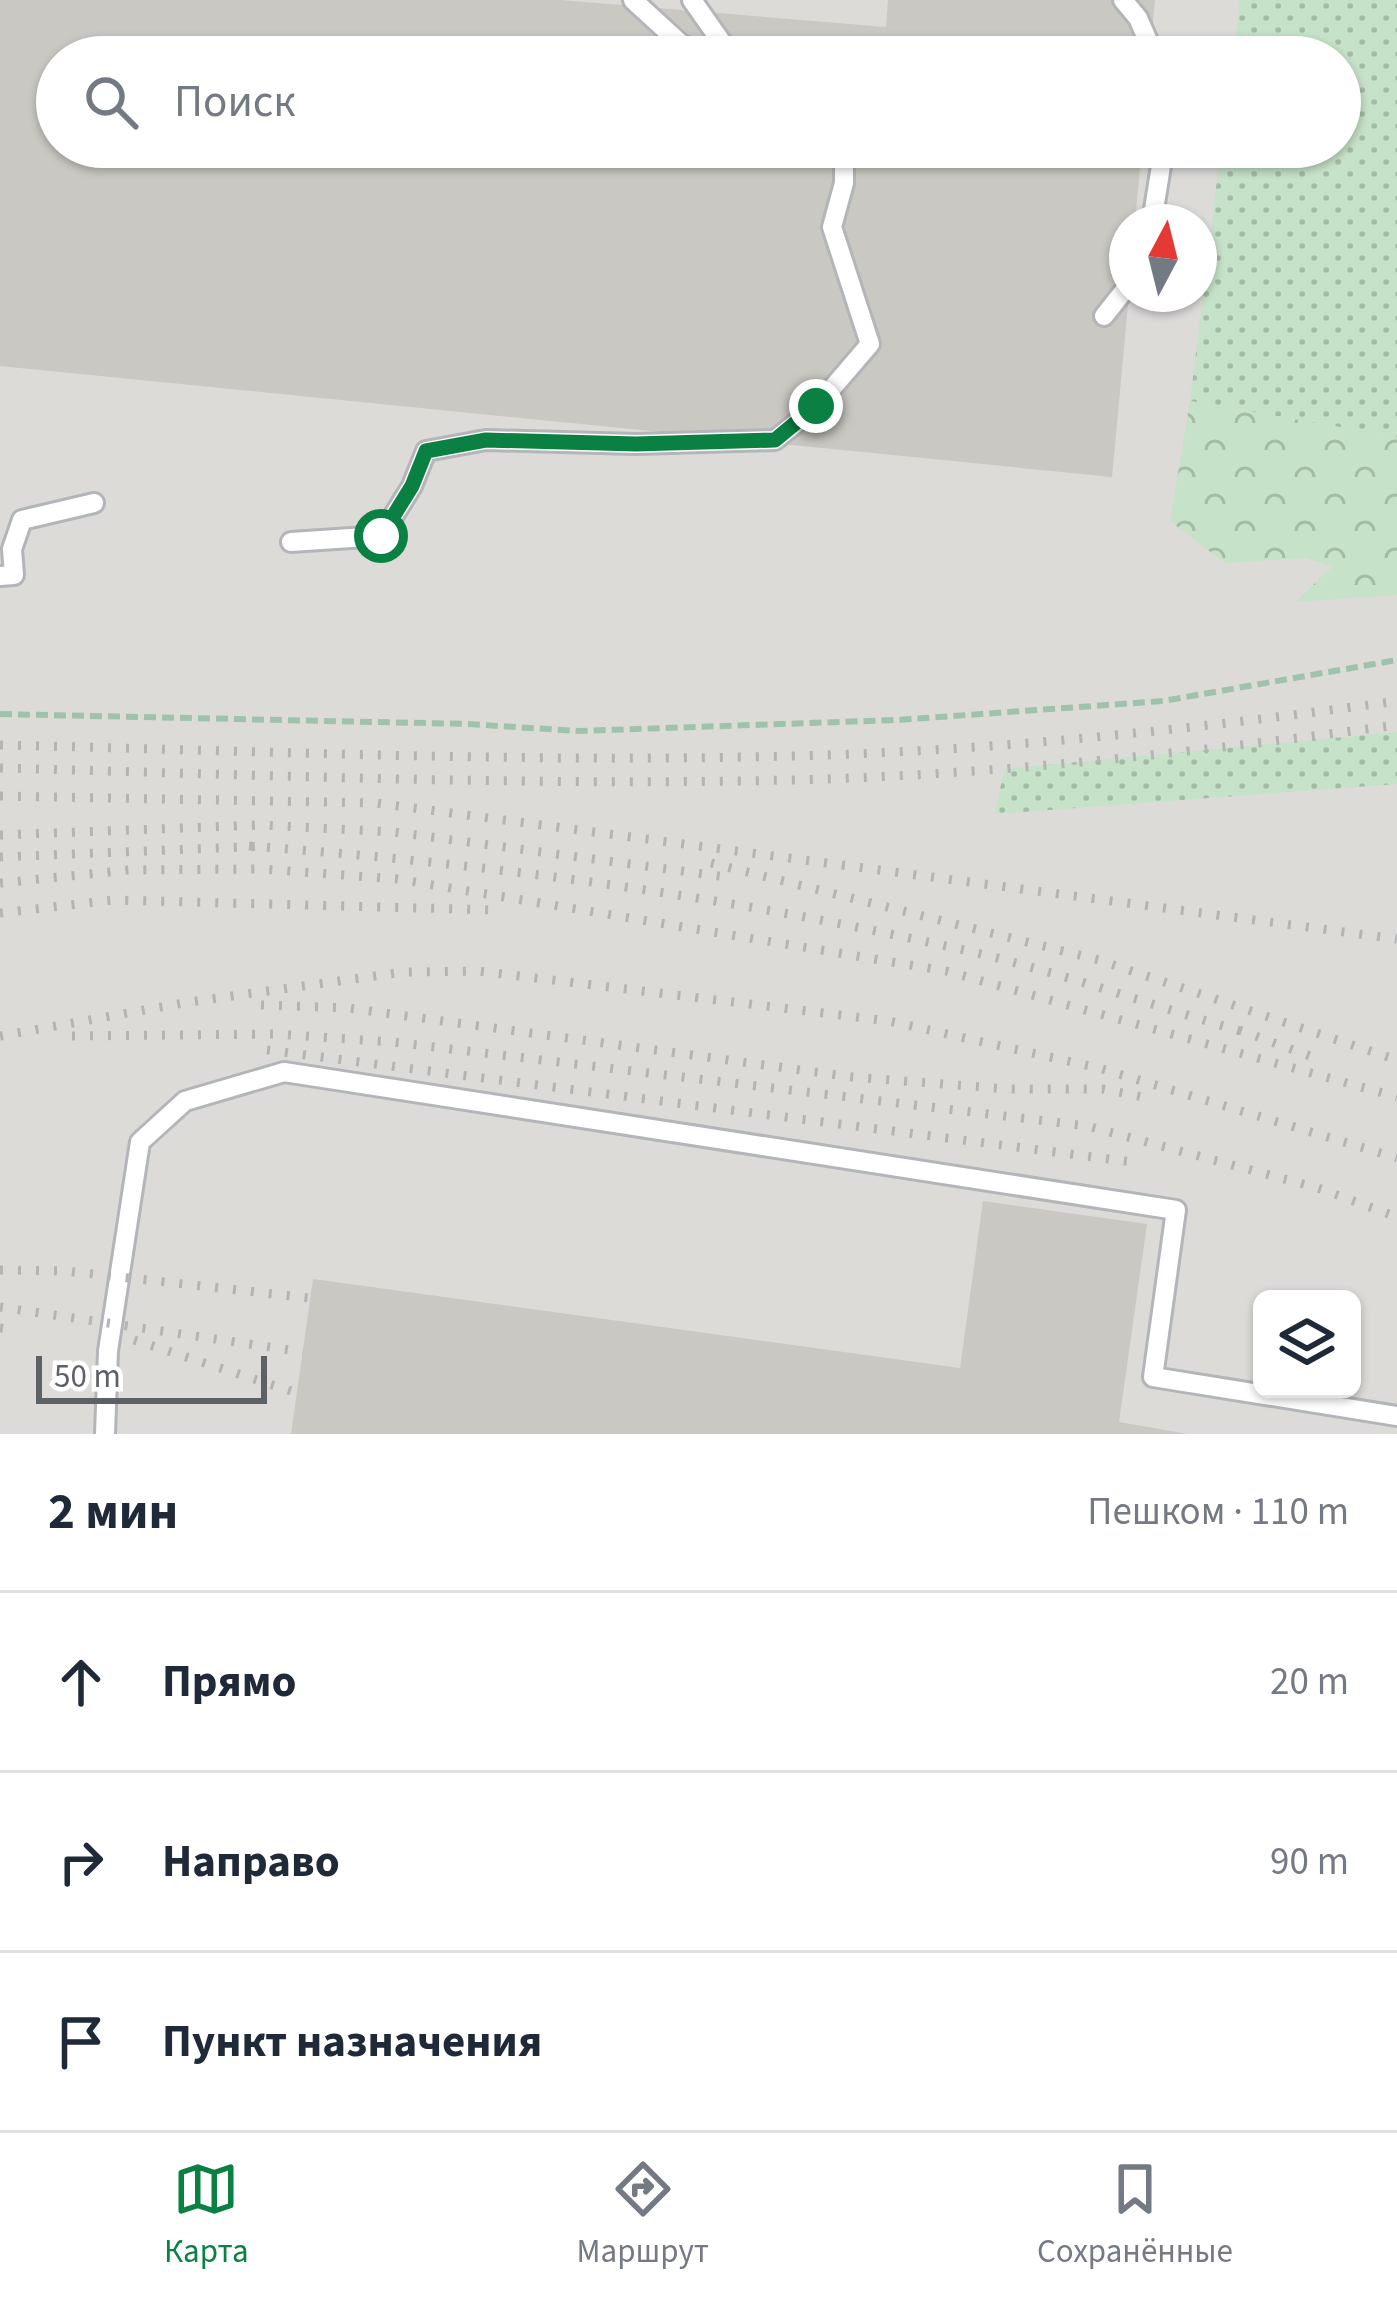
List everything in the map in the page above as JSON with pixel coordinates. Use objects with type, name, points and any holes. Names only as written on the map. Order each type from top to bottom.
[{"type":"lane","points":[[633,0],[673,36]]},
{"type":"lane","points":[[692,0],[717,36]]},
{"type":"lane","points":[[1124,0],[1146,36]]},
{"type":"lane","points":[[291,542],[381,536],[412,486],[426,451],[486,440],[636,444],[775,440],[816,406],[870,344],[832,227],[844,168]]},
{"type":"lane","points":[[1155,204],[1161,168]]},
{"type":"lane","points":[[1104,316],[1109,310]]},
{"type":"lane","points":[[0,576],[14,574],[12,549],[22,520],[94,502]]},
{"type":"lane","points":[[105,1434],[108,1351],[140,1142],[185,1101],[284,1072],[1176,1210],[1153,1377],[1397,1416]]},
{"type":"path","points":[[0,714],[468,724],[579,731],[897,721],[1163,700],[1397,660]]},
{"type":"shaded area","points":[[0,0],[1397,0],[1397,1434],[0,1434]]},
{"type":"green space","points":[[1240,0],[1397,0],[1397,437],[1190,401],[1201,312],[1217,312],[1214,204],[1218,168],[1361,168],[1361,36],[1236,36]]},
{"type":"green space","points":[[1190,401],[1397,437],[1397,595],[1295,602],[1333,566],[1305,558],[1225,563],[1170,521]]},
{"type":"green space","points":[[1397,732],[1397,784],[995,814],[1004,769]]},
{"type":"building","points":[[0,0],[561,0],[886,27],[888,0],[1155,0],[1152,36],[36,36],[36,168],[1140,168],[1137,204],[1109,204],[1109,312],[1127,312],[1112,477],[0,366]]},
{"type":"building","points":[[983,1201],[1147,1224],[1119,1422],[1188,1434],[291,1434],[313,1279],[960,1368]]},
{"type":"railway","points":[[0,745],[494,757],[791,756],[1095,737],[1397,701]]},
{"type":"railway","points":[[0,768],[494,781],[791,780],[1095,761],[1397,725]]},
{"type":"railway","points":[[0,796],[376,803],[1397,939]]},
{"type":"railway","points":[[0,835],[261,825],[394,832],[726,877]]},
{"type":"railway","points":[[249,846],[512,872],[774,911],[985,955],[1254,1035]]},
{"type":"railway","points":[[0,857],[264,846]]},
{"type":"railway","points":[[711,863],[1099,960],[1397,1060]]},
{"type":"railway","points":[[0,883],[129,870],[262,869],[397,879],[946,971],[1397,1097]]},
{"type":"railway","points":[[0,913],[113,900],[497,910]]},
{"type":"railway","points":[[0,1036],[189,1002],[403,972],[478,971],[889,1021],[1099,1068],[1397,1158]]},
{"type":"railway","points":[[261,1005],[348,1008],[852,1077],[1008,1089],[1103,1089],[1143,1097]]},
{"type":"railway","points":[[1239,1030],[1318,1059]]},
{"type":"railway","points":[[72,1036],[278,1034],[393,1042],[1087,1126],[1318,1188],[1397,1217]]},
{"type":"railway","points":[[267,1050],[1140,1163]]},
{"type":"railway","points":[[0,1270],[66,1271],[310,1298]]},
{"type":"railway","points":[[0,1307],[303,1352]]},
{"type":"railway","points":[[0,1328],[15,1330]]},
{"type":"railway","points":[[134,1340],[297,1393]]},
{"type":"route","points":[[381,536],[412,486],[426,451],[486,440],[636,444],[775,440],[816,406]]}]
